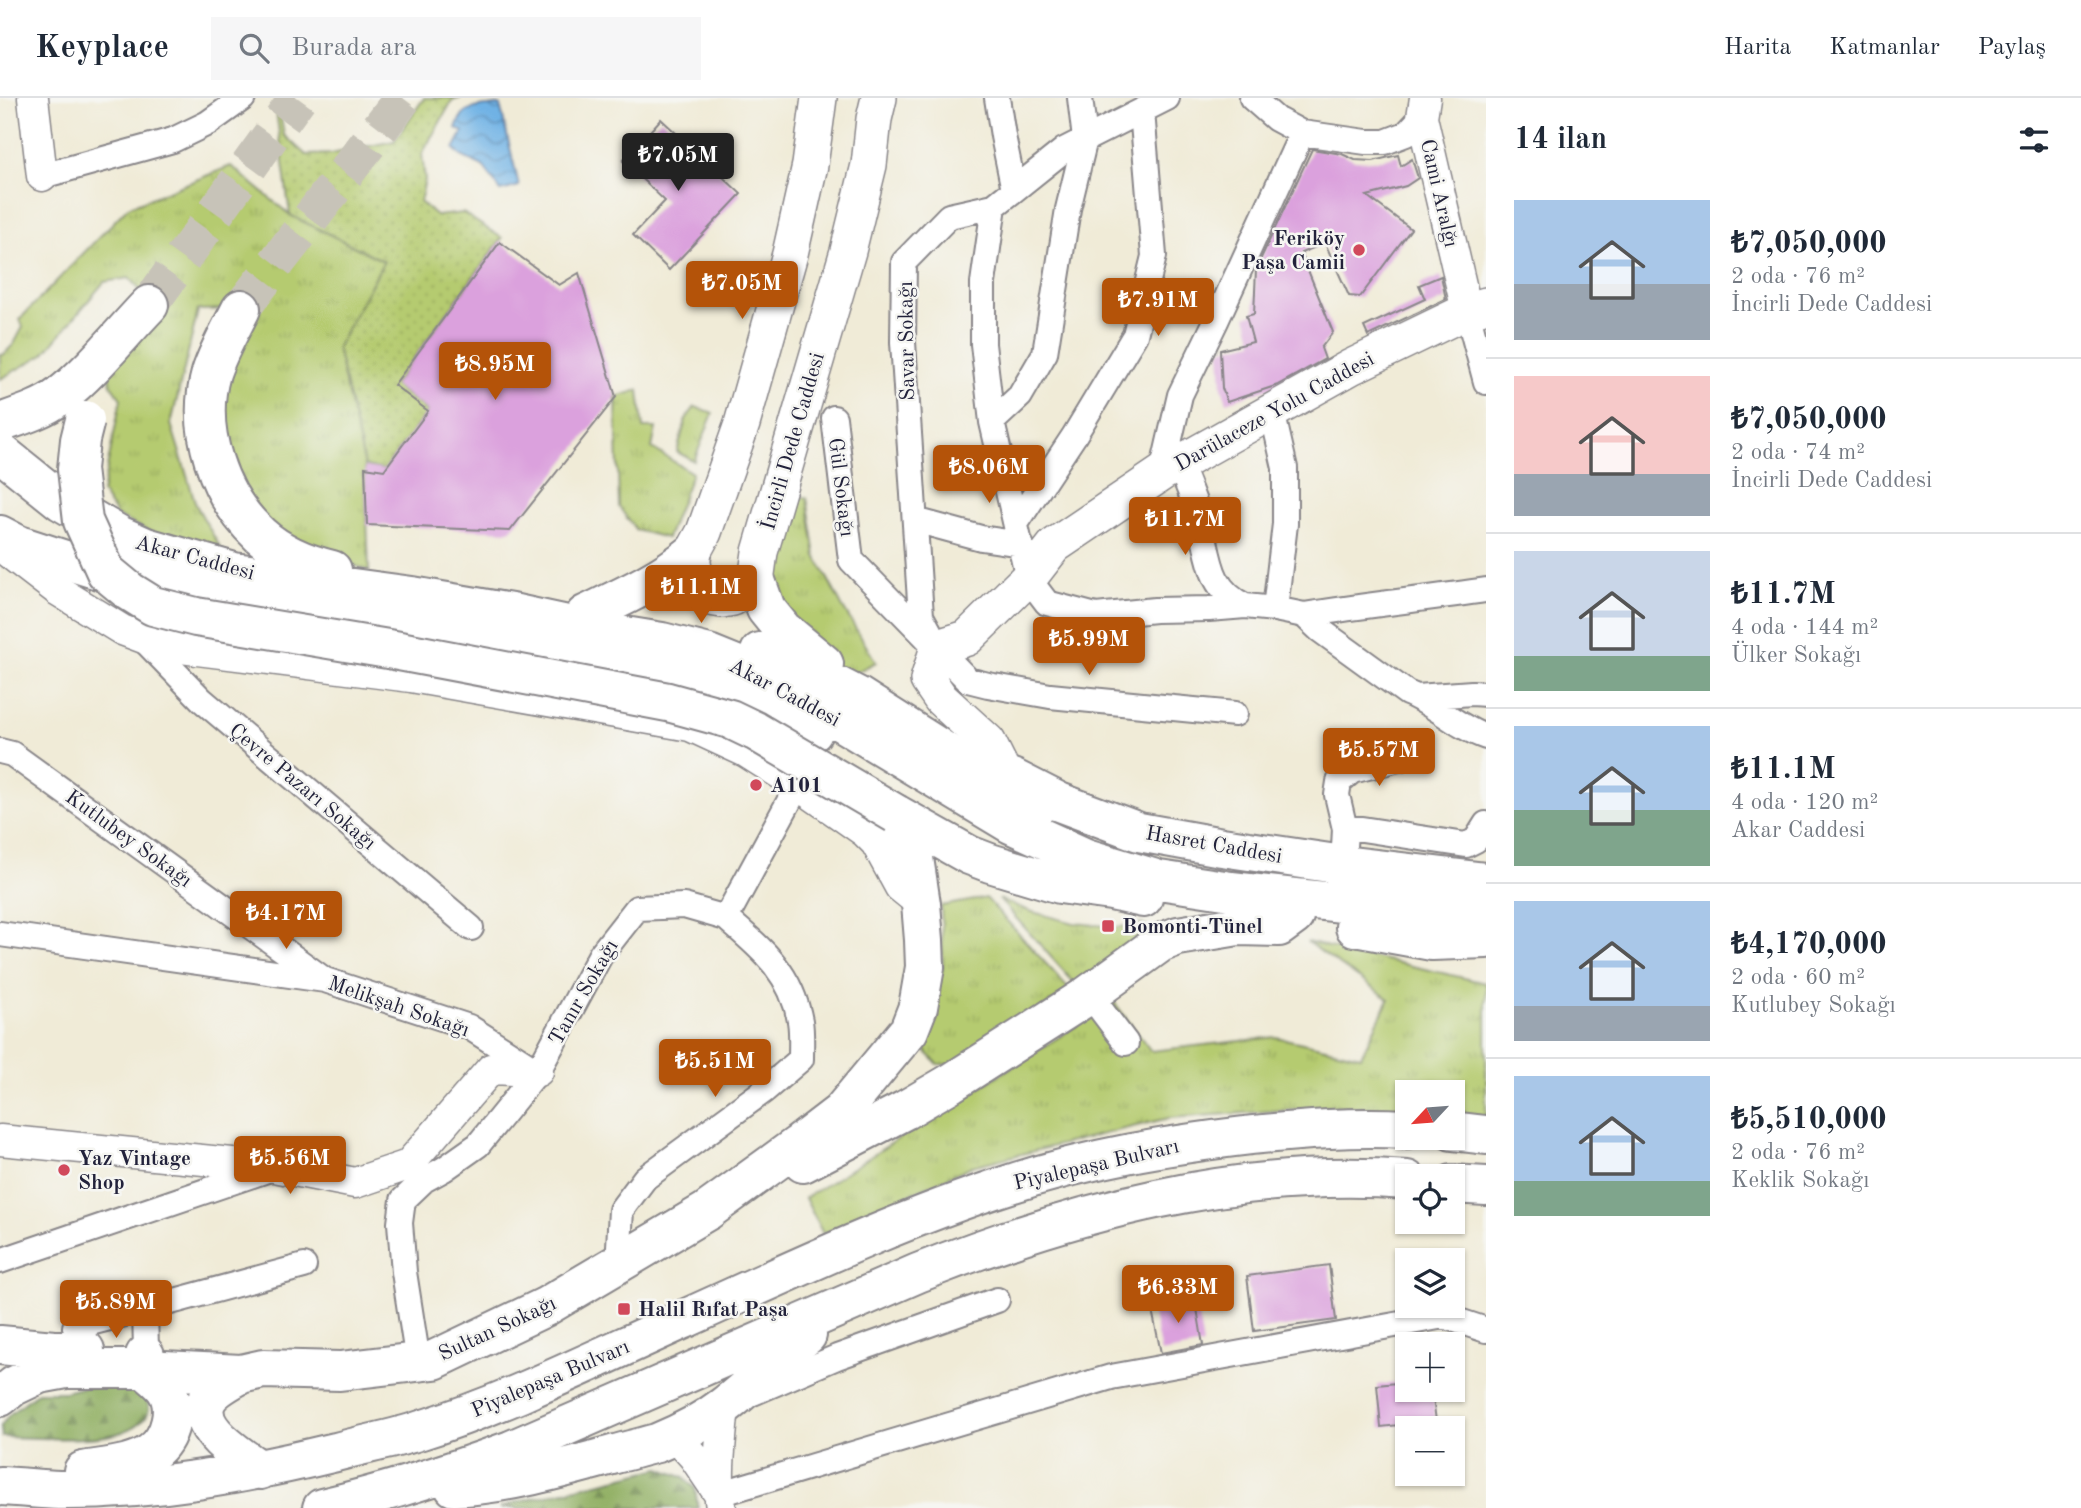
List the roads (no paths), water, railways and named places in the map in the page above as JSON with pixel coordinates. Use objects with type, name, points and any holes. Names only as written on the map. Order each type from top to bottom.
[{"type":"main road","points":[[584,615],[650,584],[692,554],[704,532],[742,424],[790,254],[810,165],[819,98]]},
{"type":"main road","name":"İncirli Dede Caddesi","points":[[756,581],[763,542],[859,207],[869,165],[879,98]]},
{"type":"main road","points":[[0,423],[29,412],[72,409],[94,400],[149,305]]},
{"type":"main road","name":"Darülaceze Yolu Caddesi","points":[[937,647],[968,638],[1028,578],[1054,546],[1170,468],[1351,368],[1476,308]]},
{"type":"main road","points":[[241,309],[212,372],[206,404],[208,438],[220,477],[238,511],[261,536],[281,550],[310,564],[445,602]]},
{"type":"main road","points":[[72,409],[80,440],[77,469],[82,521],[106,572],[153,606],[196,617],[394,650],[698,709],[730,719],[755,731],[969,855],[1060,884],[1153,900],[1294,916],[1432,941],[1486,939]]},
{"type":"main road","name":"Akar Caddesi","points":[[0,452],[61,500],[119,535],[146,547],[234,572],[517,614],[662,642],[709,654],[768,678],[1011,824],[1074,853],[1119,870],[1159,880],[1361,905]]},
{"type":"main road","name":"Akar Caddesi","points":[[0,535],[19,545],[168,590],[709,684],[788,718],[1007,844],[1111,891]]},
{"type":"main road","points":[[692,554],[699,589],[710,598],[722,600],[733,598],[756,581],[766,608],[783,630],[825,664],[859,697]]},
{"type":"main road","points":[[517,614],[584,615],[680,633],[792,662],[859,697],[1036,810],[1077,832],[1131,852],[1252,876],[1361,905],[1486,917]]},
{"type":"main road","points":[[937,647],[928,680],[941,699],[988,742],[1004,774]]},
{"type":"main road","name":"Hasret Caddesi","points":[[955,757],[983,764],[1059,802],[1139,832],[1222,847],[1344,847],[1486,881]]},
{"type":"main road","points":[[707,1211],[841,1112],[909,1030],[918,1007],[925,967],[921,904],[914,858],[896,814]]},
{"type":"main road","points":[[707,1211],[774,1179],[951,1083],[1089,994],[1160,943],[1178,936],[1238,926],[1279,927],[1294,916]]},
{"type":"main road","points":[[1432,941],[1486,966]]},
{"type":"main road","points":[[909,1030],[910,1051],[919,1072],[932,1083],[951,1083]]},
{"type":"main road","name":"Piyalepaşa Bulvarı","points":[[5,1486],[58,1490],[138,1487],[260,1470],[412,1433],[460,1417],[566,1373],[878,1234],[1004,1186],[1061,1168],[1185,1142],[1292,1131],[1395,1129]]},
{"type":"main road","points":[[1465,1133],[1486,1135]]},
{"type":"main road","points":[[322,1508],[405,1486],[510,1450],[830,1310],[981,1248],[1099,1212],[1196,1192],[1290,1181],[1395,1180]]},
{"type":"main road","points":[[1465,1185],[1486,1186]]},
{"type":"main road","name":"Sultan Sokağı","points":[[65,1339],[145,1359],[252,1371],[340,1371],[434,1360],[545,1307],[707,1211]]},
{"type":"main road","points":[[405,1486],[474,1486],[524,1477],[675,1436],[724,1406],[780,1355],[812,1331],[830,1310]]},
{"type":"main road","points":[[0,1345],[65,1339]]},
{"type":"main road","points":[[0,1371],[65,1339]]},
{"type":"main road","points":[[0,1397],[14,1386],[39,1374],[145,1359],[167,1389],[172,1408],[170,1425],[164,1440],[152,1452],[134,1461],[5,1486]]},
{"type":"main road","points":[[252,1371],[212,1394],[205,1405],[206,1415],[217,1436],[228,1448],[260,1470]]},
{"type":"main road","points":[[460,1508],[494,1494],[524,1477]]},
{"type":"street","points":[[33,98],[42,176],[173,140],[208,123],[243,98]]},
{"type":"street","points":[[998,98],[1014,190]]},
{"type":"street","points":[[992,422],[1020,396],[1045,353],[1068,209],[1085,139],[1080,98]]},
{"type":"street","name":"Savar Sokağı","points":[[937,647],[921,616],[903,342],[904,262],[949,216],[994,206],[1064,150],[1167,98]]},
{"type":"street","points":[[1252,98],[1276,119],[1302,133],[1366,142],[1385,142],[1406,134],[1424,107]]},
{"type":"street","name":"Cami Aralğı","points":[[1424,107],[1476,308]]},
{"type":"street","points":[[1019,533],[1135,335],[1154,256],[1142,111]]},
{"type":"street","points":[[1245,606],[1224,593],[1214,577],[1198,515],[1170,468],[1180,395],[1302,133]]},
{"type":"street","points":[[994,206],[983,283],[983,344],[992,422],[1028,578],[1047,603],[1096,616],[1154,610],[1245,606],[1304,615],[1486,590]]},
{"type":"street","points":[[1476,308],[1486,382]]},
{"type":"street","points":[[1272,411],[1285,468],[1285,524],[1275,609]]},
{"type":"street","name":"Gül Sokağı","points":[[834,418],[852,560],[937,647]]},
{"type":"street","points":[[915,520],[981,538],[1019,533]]},
{"type":"street","points":[[0,546],[57,590],[122,630],[165,646],[411,677],[690,726],[746,752],[865,832],[876,844],[900,887],[921,904]]},
{"type":"street","points":[[1304,615],[1320,630],[1406,693],[1417,697],[1469,732],[1486,737]]},
{"type":"street","name":"Çevre Pazarı Sokağı","points":[[142,637],[202,700],[471,928]]},
{"type":"street","points":[[937,647],[968,680],[988,685],[1050,696],[1235,714]]},
{"type":"street","points":[[1417,697],[1486,694]]},
{"type":"street","name":"Kutlubey Sokağı","points":[[0,751],[12,754],[325,980]]},
{"type":"street","points":[[1344,847],[1337,795],[1339,782],[1352,771],[1399,760],[1408,752]]},
{"type":"street","points":[[618,1265],[621,1210],[645,1178],[765,1090],[801,1059],[800,1022],[786,978],[762,949],[726,918],[798,785]]},
{"type":"street","points":[[1344,847],[1362,829],[1466,845],[1476,840],[1486,824]]},
{"type":"street","name":"Tanır Sokağı","points":[[418,1362],[404,1272],[400,1223],[403,1200],[424,1180],[478,1145],[538,1071],[601,954],[637,908],[684,906],[726,918]]},
{"type":"street","name":"Melikşah Sokağı","points":[[0,934],[325,980],[469,1027],[538,1071]]},
{"type":"street","points":[[1089,994],[1126,1043]]},
{"type":"street","points":[[0,1140],[274,1167],[355,1184],[408,1164],[491,1069],[538,1071]]},
{"type":"street","points":[[0,1261],[274,1167]]},
{"type":"street","points":[[65,1339],[145,1309],[304,1266]]},
{"type":"street","points":[[720,1501],[719,1462],[724,1406],[837,1357],[997,1300]]},
{"type":"street","points":[[145,1309],[145,1359]]},
{"type":"street","points":[[720,1501],[1111,1377],[1444,1316],[1486,1330]]},
{"type":"street","points":[[675,1436],[694,1457],[720,1501]]},
{"type":"water","points":[[500,105],[519,186],[501,191],[483,166],[461,156],[454,149],[463,132],[456,128],[463,115],[473,108]]},
{"type":"tunnel","points":[[149,305],[298,98]]},
{"type":"tunnel","points":[[241,309],[403,98]]},
{"type":"place","name":"Feriköy Paşa Camii","points":[[1359,250]]},
{"type":"place","name":"A101","points":[[756,785]]},
{"type":"place","name":"Bomonti-Tünel","points":[[1108,926]]},
{"type":"place","name":"Yaz Vintage Shop","points":[[64,1170]]},
{"type":"place","name":"Halil Rıfat Paşa","points":[[624,1309]]}]
